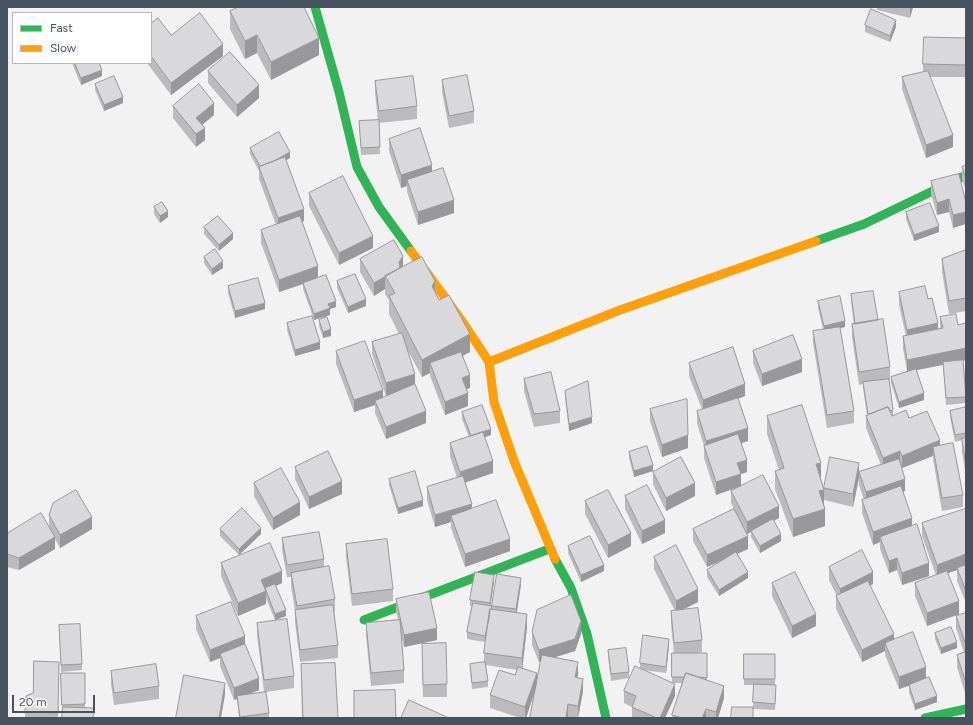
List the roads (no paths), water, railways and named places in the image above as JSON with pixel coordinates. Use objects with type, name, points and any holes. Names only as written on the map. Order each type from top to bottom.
[{"type":"street","points":[[315,7],[339,92],[357,167],[379,207],[462,321],[489,362],[494,402],[514,461],[549,549],[571,588],[587,634],[606,718]]},
{"type":"street","points":[[489,362],[620,310],[864,224],[966,175]]},
{"type":"street","points":[[364,620],[549,549]]},
{"type":"street","points":[[925,718],[966,709]]}]
